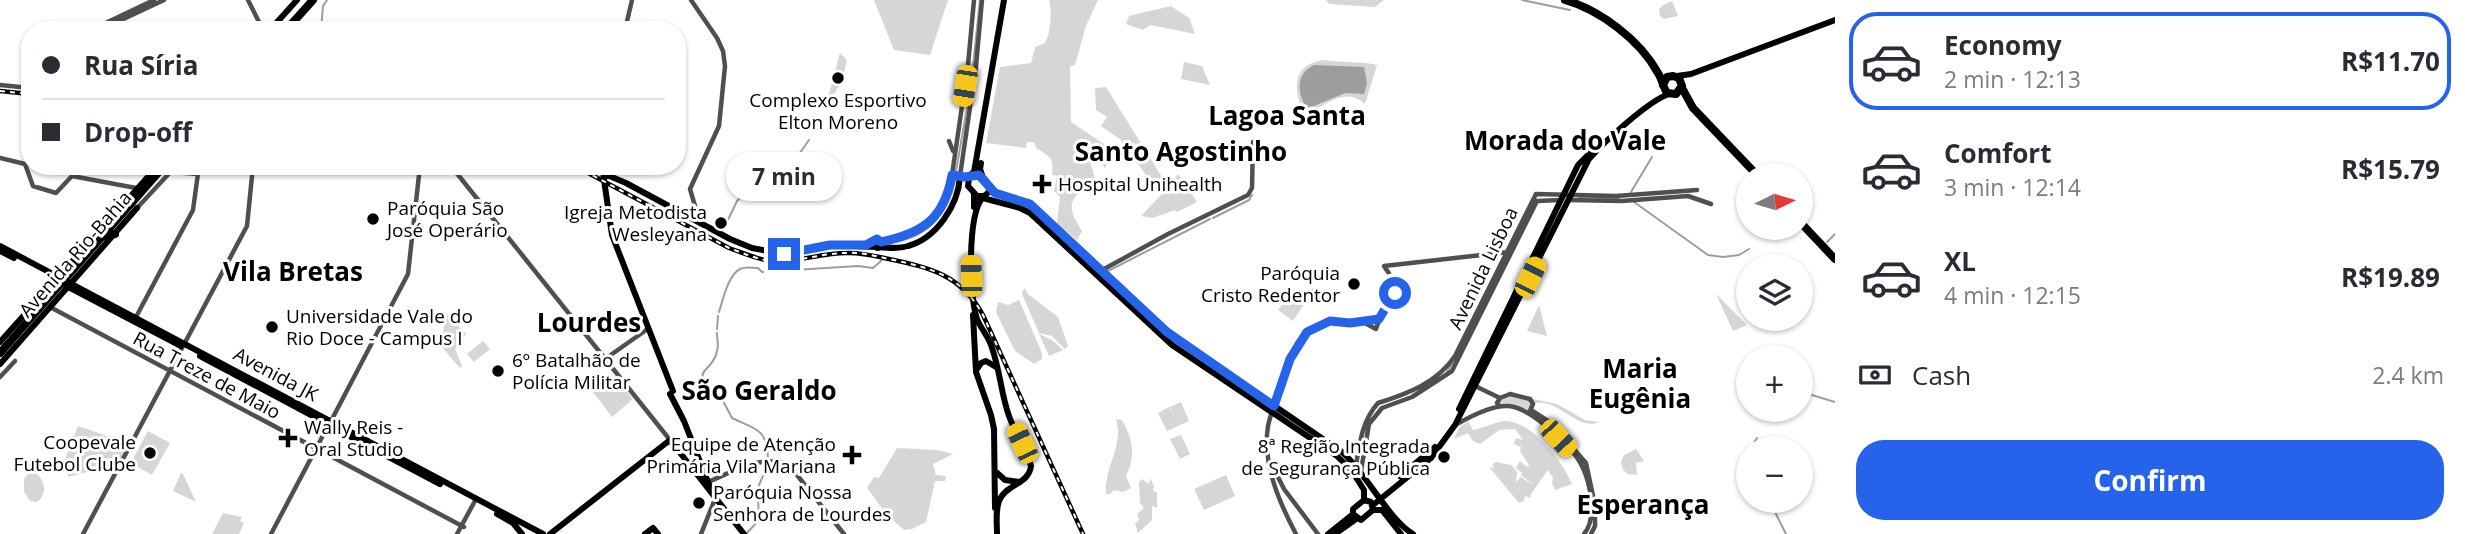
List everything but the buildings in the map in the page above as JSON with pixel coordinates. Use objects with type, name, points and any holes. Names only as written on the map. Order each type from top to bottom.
[{"type":"highway","points":[[293,21],[313,0]]},
{"type":"highway","points":[[300,21],[313,0]]},
{"type":"highway","points":[[1564,0],[1593,10],[1609,20],[1651,63],[1667,90],[1693,108],[1746,163]]},
{"type":"highway","points":[[1651,63],[1681,80],[1693,108]]},
{"type":"highway","points":[[1667,90],[1667,77],[1674,76]]},
{"type":"highway","points":[[1667,90],[1679,93],[1682,87]]},
{"type":"highway","points":[[0,353],[70,273],[106,244],[111,227],[131,204],[138,191],[155,175]]},
{"type":"highway","points":[[1813,236],[1835,259]]},
{"type":"main road","points":[[278,21],[297,0]]},
{"type":"main road","points":[[996,534],[1000,499],[1029,474],[1031,464],[1010,418],[994,354],[977,318],[970,259],[978,195],[968,182],[976,167],[1006,0]]},
{"type":"main road","points":[[1006,0],[980,167],[983,178],[995,193],[1030,204],[1098,272]]},
{"type":"main road","points":[[1674,76],[1691,74],[1835,20]]},
{"type":"main road","points":[[1682,87],[1691,74]]},
{"type":"main road","points":[[1354,516],[1361,520],[1373,501],[1436,446],[1450,428],[1583,163],[1667,90]]},
{"type":"main road","points":[[956,178],[977,174],[983,178]]},
{"type":"main road","points":[[606,175],[612,230],[703,476],[715,499],[743,533]]},
{"type":"main road","points":[[607,176],[626,183],[736,242],[773,253],[788,253],[834,244],[905,247],[927,236],[946,216],[955,200],[956,178]]},
{"type":"main road","points":[[956,178],[978,195],[1003,205]]},
{"type":"main road","points":[[978,195],[989,192],[989,187]]},
{"type":"main road","name":"Avenida Rio-Bahia","points":[[131,204],[138,191]]},
{"type":"main road","points":[[978,195],[970,259],[976,372],[993,420],[996,534]]},
{"type":"main road","points":[[1003,205],[1009,198]]},
{"type":"main road","points":[[973,230],[977,211],[982,204],[990,202],[1017,207],[1030,213],[1172,336],[1342,460],[1401,534]]},
{"type":"main road","name":"Avenida Rio-Bahia","points":[[0,342],[106,244],[111,227]]},
{"type":"main road","name":"Avenida Rio-Bahia","points":[[0,364],[50,307],[62,283],[111,227]]},
{"type":"main road","name":"Avenida JK","points":[[0,248],[476,501],[540,532]]},
{"type":"main road","name":"Avenida JK","points":[[62,283],[136,317],[231,374],[330,423]]},
{"type":"main road","points":[[976,372],[979,365],[986,361],[997,368]]},
{"type":"main road","points":[[1354,516],[1353,509],[1373,501],[1431,458],[1455,425],[1473,385]]},
{"type":"main road","points":[[1273,409],[1336,447],[1361,471],[1373,501],[1413,534]]},
{"type":"main road","points":[[550,534],[670,440],[703,476]]},
{"type":"main road","points":[[995,471],[1005,480],[1020,482]]},
{"type":"main road","name":"Avenida JK","points":[[476,501],[513,523],[522,534]]},
{"type":"main road","points":[[1328,534],[1354,516]]},
{"type":"main road","points":[[1335,534],[1354,516]]},
{"type":"main road","points":[[645,534],[655,531]]},
{"type":"street","points":[[110,21],[154,0]]},
{"type":"street","points":[[119,21],[164,0]]},
{"type":"street","points":[[248,0],[258,21]]},
{"type":"street","points":[[627,21],[632,0]]},
{"type":"street","points":[[691,0],[717,38],[723,51],[725,66],[719,125],[691,189],[699,223]]},
{"type":"street","points":[[956,178],[952,140],[958,127],[968,65],[974,0]]},
{"type":"street","points":[[956,178],[976,66],[982,0]]},
{"type":"street","points":[[0,85],[21,86]]},
{"type":"street","points":[[1098,272],[1248,195],[1252,188],[1253,142]]},
{"type":"street","points":[[945,152],[954,152]]},
{"type":"street","points":[[0,158],[21,163]]},
{"type":"street","points":[[29,175],[33,186],[56,193],[72,176],[124,185],[138,191]]},
{"type":"street","name":"Avenida Rio-Bahia","points":[[131,204],[157,175]]},
{"type":"street","points":[[136,317],[193,210],[198,175]]},
{"type":"street","points":[[83,534],[247,226],[252,175]]},
{"type":"street","points":[[271,534],[408,274],[419,175]]},
{"type":"street","points":[[459,175],[670,440]]},
{"type":"street","points":[[124,185],[131,204]]},
{"type":"street","name":"Avenida Lisboa","points":[[1635,197],[1697,190]]},
{"type":"street","name":"Avenida Lisboa","points":[[1356,465],[1369,424],[1382,408],[1412,397],[1452,371],[1536,194],[1566,197],[1688,195],[1702,198],[1711,204]]},
{"type":"street","points":[[1362,322],[1376,329],[1393,296],[1396,288],[1384,266],[1509,251]]},
{"type":"street","name":"Rua Treze de Maio","points":[[50,307],[463,527]]},
{"type":"street","points":[[1296,534],[1268,454],[1268,429],[1294,349],[1307,332],[1330,321],[1362,322],[1379,319]]},
{"type":"street","points":[[605,359],[649,328]]},
{"type":"street","points":[[0,377],[15,361]]},
{"type":"street","points":[[1473,385],[1500,398],[1516,395],[1530,399],[1533,404],[1528,412]]},
{"type":"street","points":[[1499,406],[1497,403],[1500,398]]},
{"type":"street","points":[[1455,425],[1499,406],[1512,406],[1551,423],[1586,463],[1595,516],[1595,526],[1591,534]]},
{"type":"street","points":[[1528,412],[1558,438],[1582,466],[1591,517],[1591,523],[1584,534]]},
{"type":"street","name":"Avenida Lisboa","points":[[1361,471],[1362,449]]},
{"type":"street","points":[[703,476],[762,461],[789,465],[844,534]]},
{"type":"street","points":[[1274,476],[1318,534]]},
{"type":"street","points":[[701,534],[715,499]]},
{"type":"street","points":[[459,534],[476,501]]},
{"type":"shaded area","points":[[874,0],[948,0],[930,55],[894,50]]},
{"type":"shaded area","points":[[1049,0],[1098,0],[1086,26],[1075,65],[1070,66],[1071,122],[1110,148],[1105,169],[1097,151],[1088,154],[1095,179],[1073,201],[1073,213],[1082,231],[1077,240],[1057,223],[1060,197],[1054,191],[1057,176],[1052,175],[1052,161],[1048,156],[1036,148],[1034,142],[1027,142],[1026,148],[986,143],[1000,67],[1031,63],[1035,47],[1045,43],[1049,33]]},
{"type":"shaded area","points":[[1326,0],[1384,0],[1375,7],[1329,4]]},
{"type":"shaded area","points":[[1672,1],[1678,16],[1664,19],[1660,16],[1659,9]]},
{"type":"shaded area","points":[[1171,6],[1189,18],[1195,34],[1150,25],[1143,30],[1126,24],[1129,16]]},
{"type":"shaded area","name":"Complexo Esportivo Elton Moreno","points":[[840,53],[847,60],[844,72],[837,89],[826,104]]},
{"type":"shaded area","name":"Lagoa Santa","points":[[1324,60],[1377,65],[1365,104],[1358,99],[1344,97],[1310,112],[1301,107],[1297,91],[1299,76],[1307,66]]},
{"type":"shaded area","points":[[1184,62],[1202,66],[1210,85],[1181,79]]},
{"type":"shaded area","name":"Lagoa Santa","points":[[1314,65],[1364,67],[1367,83],[1364,94],[1345,93],[1306,107],[1300,83],[1304,73]]},
{"type":"shaded area","points":[[1106,87],[1168,187],[1178,174],[1197,202],[1177,212],[1175,210],[1152,218],[1141,216],[1163,193],[1151,182],[1121,140],[1101,126],[1107,117],[1096,110],[1095,88]]},
{"type":"shaded area","points":[[1025,288],[1028,294],[1058,317],[1068,346],[1065,349],[1052,336],[1039,333],[1023,296]]},
{"type":"shaded area","points":[[1314,288],[1293,321],[1278,310],[1289,295]]},
{"type":"shaded area","points":[[1716,294],[1736,314],[1736,330],[1733,331]]},
{"type":"shaded area","points":[[1019,300],[1042,353],[1042,359],[1034,364],[1015,351],[996,312],[998,302],[1008,305]]},
{"type":"shaded area","points":[[1539,305],[1547,336],[1527,331]]},
{"type":"shaded area","points":[[446,313],[466,334],[455,349],[462,366],[460,368],[434,338],[443,333]]},
{"type":"shaded area","points":[[1039,334],[1052,340],[1063,350],[1049,356]]},
{"type":"shaded area","points":[[483,341],[490,349],[474,362],[467,354]]},
{"type":"shaded area","points":[[614,375],[633,399],[612,417],[593,392]]},
{"type":"shaded area","points":[[1510,394],[1557,404],[1585,420],[1599,422],[1582,422],[1542,403],[1533,404],[1531,410],[1551,423],[1586,463],[1582,466],[1565,445],[1536,419],[1499,406],[1498,400]]},
{"type":"shaded area","points":[[1181,402],[1189,421],[1167,431],[1158,413],[1169,407],[1172,412],[1170,407]]},
{"type":"shaded area","points":[[1116,419],[1122,420],[1131,441],[1132,455],[1126,476],[1131,488],[1106,494],[1108,474],[1118,439]]},
{"type":"shaded area","points":[[1468,421],[1473,430],[1505,421],[1526,428],[1554,454],[1572,484],[1555,490],[1548,470],[1531,498],[1525,496],[1524,501],[1519,503],[1489,467],[1495,468],[1492,465],[1496,462],[1511,465],[1517,472],[1516,482],[1521,477],[1535,486],[1516,468],[1520,461],[1527,467],[1529,465],[1520,451],[1521,447],[1514,444],[1516,438],[1523,440],[1515,429],[1499,430],[1480,444],[1473,441],[1468,433],[1454,439],[1459,428]]},
{"type":"shaded area","points":[[78,426],[119,440],[127,446],[118,464],[68,477],[65,459]]},
{"type":"shaded area","name":"Coopevale Futebol Clube","points":[[148,431],[170,443],[152,475],[131,463]]},
{"type":"shaded area","points":[[1181,435],[1190,454],[1180,459],[1170,439]]},
{"type":"shaded area","points":[[897,448],[938,450],[953,454],[933,464],[936,475],[946,476],[945,481],[935,481],[926,522],[912,529],[904,530],[887,515],[867,488],[874,477],[879,478]]},
{"type":"shaded area","points":[[1636,449],[1644,461],[1636,463],[1637,475],[1628,474],[1623,470],[1621,462],[1624,455]]},
{"type":"shaded area","points":[[30,472],[36,473],[43,484],[43,495],[37,502],[30,501],[24,492],[24,479]]},
{"type":"shaded area","points":[[181,473],[183,474],[196,502],[173,491]]},
{"type":"shaded area","points":[[1226,475],[1235,496],[1204,510],[1194,489]]},
{"type":"shaded area","points":[[1150,478],[1153,490],[1157,493],[1157,508],[1152,506],[1152,520],[1138,533],[1135,524],[1139,520],[1137,514],[1144,508],[1140,503],[1139,482],[1142,479],[1149,484]]},
{"type":"shaded area","points":[[223,513],[242,517],[240,521],[244,523],[239,534],[212,534]]},
{"type":"waterway","points":[[322,21],[323,6],[327,0]]},
{"type":"waterway","points":[[956,171],[971,85],[980,0]]},
{"type":"waterway","points":[[1522,0],[1570,10]]},
{"type":"waterway","points":[[755,186],[792,164],[809,140]]},
{"type":"waterway","points":[[1631,192],[1652,157]]},
{"type":"waterway","points":[[894,242],[916,235],[934,222],[947,204],[955,181]]},
{"type":"waterway","points":[[726,224],[737,201],[751,188]]},
{"type":"waterway","points":[[1213,218],[1249,200],[1252,195]]},
{"type":"waterway","points":[[1579,197],[1619,199]]},
{"type":"waterway","points":[[1634,202],[1708,255],[1739,255],[1749,249]]},
{"type":"waterway","points":[[1026,206],[1035,214]]},
{"type":"waterway","points":[[1106,272],[1210,219]]},
{"type":"waterway","points":[[1827,242],[1835,234]]},
{"type":"waterway","points":[[1065,241],[1076,252]]},
{"type":"waterway","points":[[719,312],[729,282],[742,268],[758,268],[762,272],[858,266],[873,268],[882,260]]},
{"type":"waterway","points":[[717,329],[718,316]]},
{"type":"waterway","points":[[717,333],[718,347],[715,358],[703,375],[704,380],[718,393]]},
{"type":"waterway","points":[[1170,339],[1284,416]]},
{"type":"waterway","points":[[1447,371],[1456,359]]},
{"type":"waterway","points":[[1813,395],[1835,402]]},
{"type":"waterway","points":[[721,397],[732,418],[762,435],[768,458]]},
{"type":"waterway","points":[[759,485],[767,467]]},
{"type":"waterway","points":[[746,534],[759,520],[758,496]]},
{"type":"waterway","points":[[1776,513],[1786,534]]},
{"type":"railway","points":[[0,91],[21,93]]},
{"type":"railway","points":[[592,175],[729,248],[755,257],[780,261],[837,253],[863,254],[918,266],[955,282],[974,301],[983,315],[1083,534]]},
{"type":"place","name":"Complexo Esportivo Elton Moreno","points":[[838,78]]},
{"type":"place","name":"Hospital Unihealth","points":[[1042,184]]},
{"type":"place","name":"Paróquia São José Operário","points":[[373,219]]},
{"type":"place","name":"Igreja Metodista Wesleyana","points":[[721,223]]},
{"type":"place","name":"Paróquia Cristo Redentor","points":[[1354,284]]},
{"type":"place","name":"Universidade Vale do Rio Doce - Campus I","points":[[272,327]]},
{"type":"place","name":"6º Batalhão de Polícia Militar","points":[[498,371]]},
{"type":"place","name":"Wally Reis - Oral Studio","points":[[288,438]]},
{"type":"place","name":"Coopevale Futebol Clube","points":[[150,453]]},
{"type":"place","name":"Equipe de Atenção Primária Vila Mariana","points":[[852,455]]},
{"type":"place","name":"8ª Região Integrada de Segurança Pública","points":[[1444,457]]},
{"type":"place","name":"Paróquia Nossa Senhora de Lourdes","points":[[699,503]]},
{"type":"district","name":"Lagoa Santa","points":[[1287,116]]},
{"type":"district","name":"Morada do Vale","points":[[1565,141]]},
{"type":"district","name":"Santo Agostinho","points":[[1181,152]]},
{"type":"district","name":"Vila Bretas","points":[[293,272]]},
{"type":"district","name":"Lourdes","points":[[589,323]]},
{"type":"district","name":"Maria Eugênia","points":[[1640,384]]},
{"type":"district","name":"São Geraldo","points":[[759,391]]},
{"type":"district","name":"Esperança","points":[[1643,505]]},
{"type":"route","points":[[784,254],[830,245],[866,245],[877,239],[881,242],[911,235],[926,225],[942,206],[952,175],[979,175],[995,193],[1030,204],[1167,332],[1274,406],[1294,349],[1307,332],[1330,321],[1350,323],[1379,319],[1398,287],[1398,293],[1395,293]]}]
